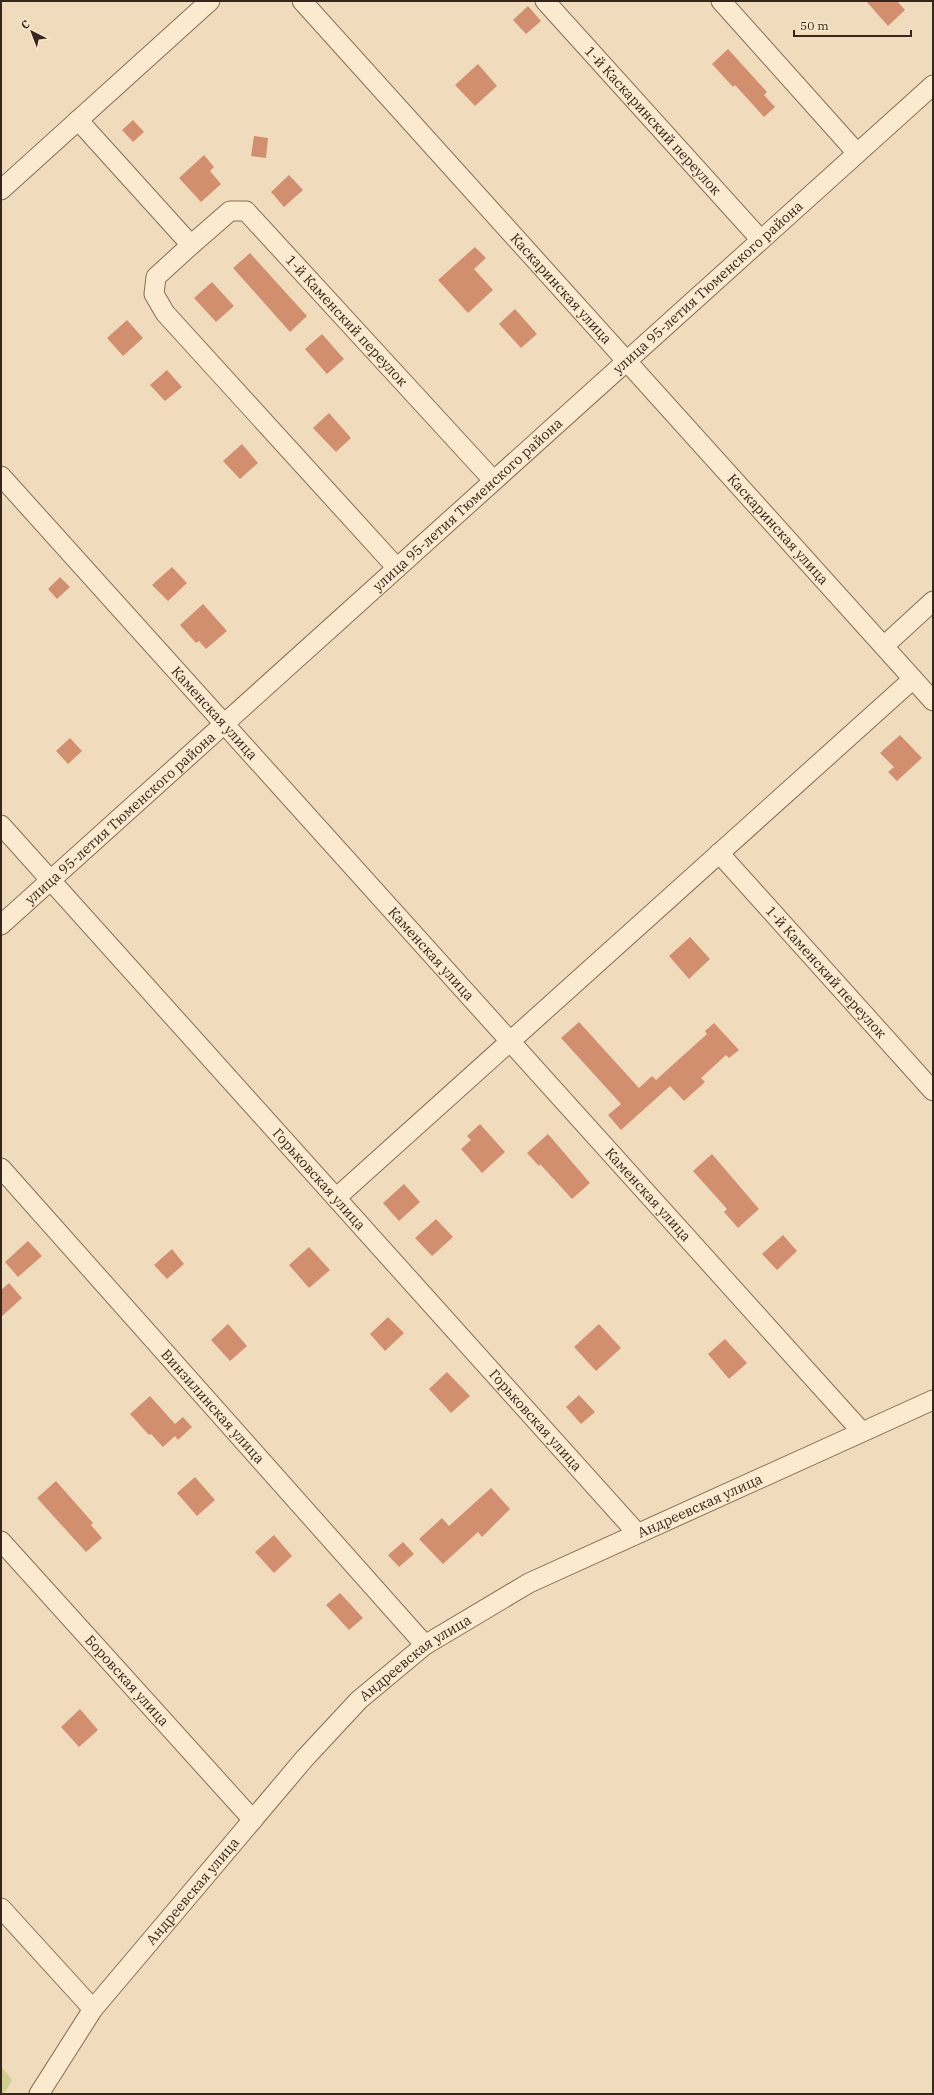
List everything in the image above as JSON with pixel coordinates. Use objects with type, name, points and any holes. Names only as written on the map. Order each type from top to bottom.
[{"type":"street","points":[[1,190],[210,1]]},
{"type":"street","name":"Каскаринская улица","points":[[302,1],[933,701]]},
{"type":"street","name":"1-й Каскаринский переулок","points":[[544,1],[761,240]]},
{"type":"street","points":[[721,1],[857,152]]},
{"type":"street","name":"улица 95-летия Тюменского района","points":[[1,925],[226,724],[493,480],[627,362],[857,152],[933,85]]},
{"type":"street","points":[[78,120],[191,245]]},
{"type":"street","name":"1-й Каменский переулок","points":[[397,568],[165,313],[154,294],[156,277],[230,211],[246,211],[493,480]]},
{"type":"street","name":"Каменская улица","points":[[1,476],[226,724],[862,1432]]},
{"type":"street","points":[[884,646],[933,601]]},
{"type":"street","points":[[336,1198],[913,679]]},
{"type":"street","name":"Горьковская улица","points":[[1,825],[637,1533]]},
{"type":"street","name":"1-й Каменский переулок","points":[[719,853],[933,1091]]},
{"type":"street","name":"Винзилинская улица","points":[[1,1168],[425,1645]]},
{"type":"street","name":"Андреевская улица","points":[[39,2094],[93,2009],[305,1758],[359,1700],[425,1645],[529,1583],[933,1400]]},
{"type":"street","name":"Боровская улица","points":[[1,1541],[253,1820]]},
{"type":"street","points":[[1,1908],[93,2009]]},
{"type":"green space","points":[[1,2066],[12,2080],[4,2094],[1,2094]]},
{"type":"building","points":[[866,1],[897,1],[905,10],[888,26]]},
{"type":"building","points":[[528,6],[541,21],[526,34],[513,20]]},
{"type":"building","points":[[728,49],[767,92],[764,95],[775,107],[764,117],[735,85],[733,87],[712,64]]},
{"type":"building","points":[[478,64],[497,86],[475,106],[455,85]]},
{"type":"building","points":[[133,120],[144,132],[133,142],[122,130]]},
{"type":"building","points":[[254,136],[268,138],[266,158],[251,156]]},
{"type":"building","points":[[204,155],[214,167],[210,171],[221,184],[201,202],[179,178]]},
{"type":"building","points":[[289,175],[303,190],[284,207],[271,192]]},
{"type":"building","points":[[475,247],[486,258],[474,269],[493,290],[468,313],[438,280]]},
{"type":"building","points":[[250,253],[307,316],[290,332],[233,268]]},
{"type":"building","points":[[212,282],[234,306],[216,322],[194,298]]},
{"type":"building","points":[[515,309],[537,334],[521,348],[499,324]]},
{"type":"building","points":[[127,320],[143,338],[123,356],[107,338]]},
{"type":"building","points":[[322,334],[344,359],[327,374],[305,349]]},
{"type":"building","points":[[167,370],[182,387],[165,401],[150,385]]},
{"type":"building","points":[[329,413],[351,438],[336,452],[313,428]]},
{"type":"building","points":[[242,444],[258,463],[240,479],[223,461]]},
{"type":"building","points":[[172,567],[187,583],[168,601],[152,585]]},
{"type":"building","points":[[60,577],[70,587],[57,599],[48,589]]},
{"type":"building","points":[[203,604],[227,631],[206,649],[199,641],[196,643],[180,625]]},
{"type":"building","points":[[900,735],[922,758],[897,781],[888,772],[894,767],[880,753]]},
{"type":"building","points":[[70,738],[82,751],[68,764],[56,751]]},
{"type":"building","points":[[690,937],[710,959],[689,979],[669,956]]},
{"type":"building","points":[[579,1022],[639,1088],[652,1076],[656,1080],[707,1034],[705,1031],[714,1023],[739,1050],[729,1058],[726,1055],[701,1078],[705,1082],[684,1101],[670,1086],[621,1130],[608,1115],[621,1104],[561,1038]]},
{"type":"building","points":[[480,1124],[505,1152],[482,1173],[461,1149],[471,1140],[467,1136]]},
{"type":"building","points":[[548,1134],[590,1183],[572,1199],[540,1164],[539,1166],[527,1153]]},
{"type":"building","points":[[712,1154],[759,1209],[738,1228],[724,1212],[727,1209],[693,1171]]},
{"type":"building","points":[[404,1184],[420,1202],[399,1221],[383,1203]]},
{"type":"building","points":[[436,1219],[453,1237],[432,1256],[415,1238]]},
{"type":"building","points":[[783,1235],[797,1251],[777,1270],[762,1254]]},
{"type":"building","points":[[28,1241],[42,1256],[18,1277],[5,1262]]},
{"type":"building","points":[[309,1247],[330,1270],[309,1288],[289,1265]]},
{"type":"building","points":[[172,1249],[184,1264],[167,1279],[154,1265]]},
{"type":"building","points":[[9,1283],[22,1298],[1,1317],[1,1290]]},
{"type":"building","points":[[388,1317],[404,1333],[385,1351],[370,1334]]},
{"type":"building","points":[[228,1324],[247,1346],[230,1361],[211,1340]]},
{"type":"building","points":[[599,1324],[621,1348],[596,1371],[574,1347]]},
{"type":"building","points":[[725,1339],[747,1363],[729,1379],[708,1354]]},
{"type":"building","points":[[447,1372],[470,1396],[451,1413],[429,1389]]},
{"type":"building","points":[[579,1395],[595,1412],[581,1424],[566,1407]]},
{"type":"building","points":[[150,1396],[175,1424],[183,1417],[192,1427],[178,1440],[175,1436],[163,1447],[151,1434],[149,1435],[130,1414]]},
{"type":"building","points":[[195,1477],[215,1500],[197,1516],[177,1493]]},
{"type":"building","points":[[56,1481],[93,1523],[91,1525],[102,1538],[86,1552],[37,1498]]},
{"type":"building","points":[[491,1488],[510,1509],[482,1537],[478,1532],[443,1564],[419,1539],[442,1518],[449,1526]]},
{"type":"building","points":[[274,1535],[292,1556],[274,1573],[255,1552]]},
{"type":"building","points":[[403,1542],[414,1554],[399,1567],[388,1555]]},
{"type":"building","points":[[340,1593],[363,1618],[349,1630],[326,1605]]},
{"type":"building","points":[[80,1709],[98,1730],[79,1747],[61,1727]]}]
